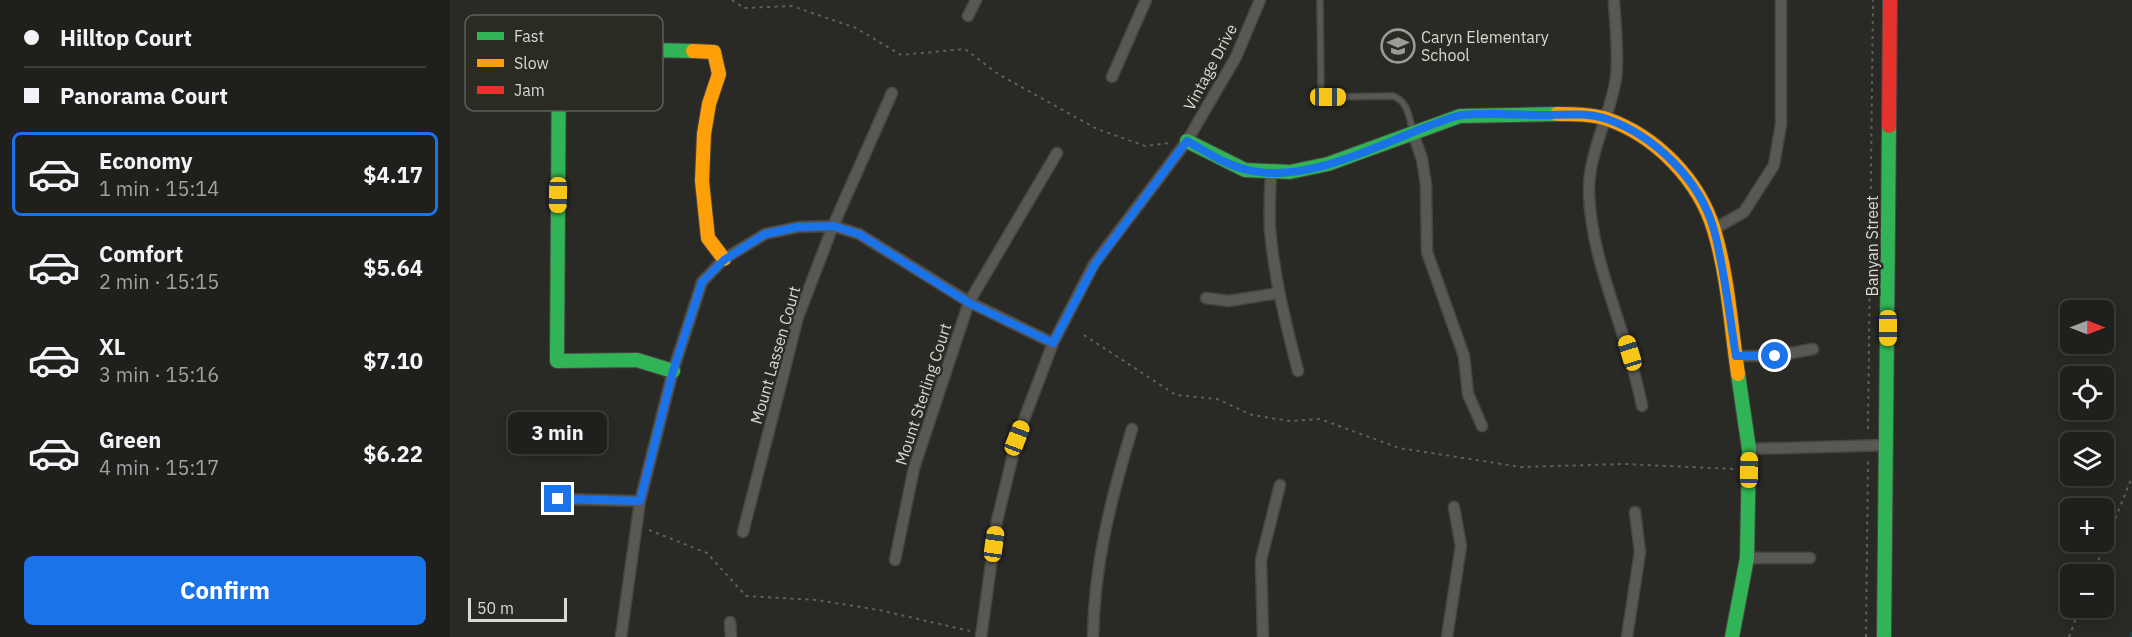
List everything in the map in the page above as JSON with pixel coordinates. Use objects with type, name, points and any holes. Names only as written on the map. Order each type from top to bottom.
[{"type":"street","points":[[968,16],[976,0]]},
{"type":"street","points":[[1112,76],[1146,0]]},
{"type":"street","name":"Vintage Drive","points":[[981,635],[997,521],[1017,438],[1053,343],[1095,264],[1187,141],[1236,57],[1260,0]]},
{"type":"street","points":[[1614,0],[1616,76],[1606,119],[1595,147],[1589,190],[1591,228],[1636,374],[1642,406]]},
{"type":"street","points":[[1714,229],[1744,212],[1774,165],[1781,124],[1780,0]]},
{"type":"street","name":"Banyan Street","points":[[1884,637],[1890,0]]},
{"type":"street","points":[[663,50],[714,51],[720,74],[709,104],[704,134],[702,181],[708,238],[724,260]]},
{"type":"street","name":"Mount Lassen Court","points":[[743,532],[798,317],[833,226],[892,93]]},
{"type":"street","points":[[559,111],[557,362],[637,360],[673,371]]},
{"type":"street","points":[[1187,141],[1245,170],[1271,173],[1307,170],[1460,116],[1578,114],[1606,119],[1640,135],[1669,157],[1696,190],[1714,229],[1749,449],[1747,558],[1732,637]]},
{"type":"street","points":[[1413,133],[1422,159],[1426,184],[1427,252],[1464,356],[1468,394],[1482,426]]},
{"type":"street","name":"Mount Sterling Court","points":[[895,560],[914,468],[969,303],[1057,153]]},
{"type":"street","points":[[1271,173],[1270,226],[1278,293],[1298,371]]},
{"type":"street","points":[[621,637],[640,501],[673,371],[702,282],[724,260],[765,234],[798,227],[833,226],[859,234],[969,303],[1053,343]]},
{"type":"street","points":[[1206,298],[1229,300],[1278,293]]},
{"type":"street","points":[[1736,356],[1775,356],[1813,349]]},
{"type":"street","points":[[1093,637],[1094,595],[1100,557],[1112,495],[1132,429]]},
{"type":"street","points":[[1749,449],[1887,445]]},
{"type":"street","points":[[1263,637],[1262,560],[1280,484]]},
{"type":"street","points":[[558,499],[640,501]]},
{"type":"street","points":[[1447,637],[1461,546],[1454,507]]},
{"type":"street","points":[[1627,637],[1640,552],[1635,512]]},
{"type":"street","points":[[1747,558],[1809,558]]},
{"type":"street","points":[[730,622],[731,637]]},
{"type":"lane","points":[[1320,0],[1321,89],[1323,94],[1328,97],[1393,96],[1401,99],[1413,133]]},
{"type":"path","points":[[732,0],[744,8],[792,6],[856,28],[901,55],[965,49],[998,74],[1097,129],[1145,146],[1187,141]]},
{"type":"path","points":[[1868,429],[1874,0]]},
{"type":"path","points":[[1084,335],[1176,395],[1217,399],[1252,415],[1290,421],[1320,419],[1399,448],[1521,467],[1624,464],[1749,470]]},
{"type":"path","points":[[1866,637],[1868,460]]},
{"type":"path","points":[[2098,564],[2132,477]]},
{"type":"path","points":[[637,525],[707,553],[746,596],[818,600],[849,605],[981,635]]},
{"type":"path","points":[[2069,637],[2076,618]]},
{"type":"traffic: fast","points":[[663,50],[693,51]]},
{"type":"traffic: fast","points":[[559,111],[557,361],[637,360],[673,371]]},
{"type":"traffic: fast","points":[[1187,141],[1245,170],[1290,172],[1328,164],[1460,116],[1557,114]]},
{"type":"traffic: fast","points":[[1884,637],[1889,126]]},
{"type":"traffic: fast","points":[[1732,637],[1747,558],[1749,449],[1738,374]]},
{"type":"traffic: slow","points":[[693,51],[714,52],[719,74],[709,104],[704,134],[702,181],[708,238],[724,259]]},
{"type":"traffic: slow","points":[[1557,114],[1576,114],[1607,119],[1642,136],[1673,162],[1698,194],[1719,247],[1738,374]]},
{"type":"traffic: jam","points":[[1889,126],[1890,0]]},
{"type":"place","name":"Caryn Elementary School","points":[[1398,46]]},
{"type":"route","points":[[558,499],[640,501],[673,371],[702,282],[724,260],[765,234],[798,227],[833,226],[859,234],[969,303],[1053,343],[1095,264],[1187,141],[1245,170],[1271,173],[1307,170],[1328,164],[1460,116],[1578,114],[1606,119],[1640,135],[1669,157],[1696,190],[1714,229],[1736,356],[1775,356]]}]
